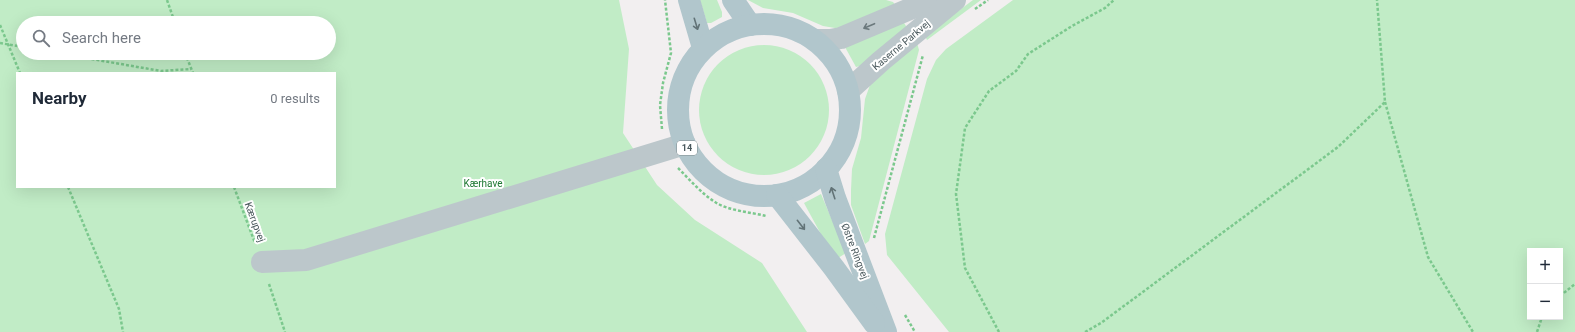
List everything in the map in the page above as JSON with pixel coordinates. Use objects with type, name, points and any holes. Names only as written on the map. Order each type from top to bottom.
[{"type":"main road","points":[[689,0],[703,48],[733,29],[750,25],[777,24],[803,32],[815,40],[836,63],[843,76],[848,91],[850,114],[846,134],[838,153],[826,169],[804,186],[777,195]]},
{"type":"main road","points":[[733,0],[750,25]]},
{"type":"main road","name":"14","points":[[703,48],[690,65],[682,83],[678,104],[679,124],[685,144],[692,158],[715,181],[729,189],[745,194],[761,196],[777,195]]},
{"type":"main road","name":"Østre Ringvej","points":[[826,169],[835,198],[886,332]]},
{"type":"main road","name":"Østre Ringvej","points":[[777,195],[834,268],[881,332]]},
{"type":"street","name":"Kaserne Parkvej","points":[[815,40],[841,38],[931,0]]},
{"type":"street","name":"Kaserne Parkvej","points":[[848,91],[881,61],[955,0]]},
{"type":"street","points":[[262,262],[306,260],[685,144]]},
{"type":"path","points":[[167,0],[173,16]]},
{"type":"path","points":[[664,134],[661,122],[660,105],[663,83],[671,53],[665,0]]},
{"type":"path","points":[[999,332],[965,268],[956,194],[965,128],[989,90],[1016,71],[1028,54],[1072,26],[1105,8],[1114,0]]},
{"type":"path","points":[[1377,0],[1385,102],[1428,257],[1473,332]]},
{"type":"path","points":[[0,25],[20,72]]},
{"type":"path","points":[[0,43],[16,46]]},
{"type":"path","points":[[97,60],[161,71],[191,69]]},
{"type":"path","points":[[188,60],[192,72]]},
{"type":"path","points":[[1085,332],[1101,323],[1338,147],[1385,102]]},
{"type":"path","points":[[68,188],[119,309],[123,332]]},
{"type":"path","name":"Kærupvej","points":[[234,188],[262,262],[284,332]]},
{"type":"path","points":[[1563,294],[1575,284]]},
{"type":"path","points":[[1537,332],[1541,320]]},
{"type":"green space","name":"Kærhave","points":[[0,0],[619,0],[629,49],[623,133],[657,185],[695,220],[762,263],[807,332],[0,332]]},
{"type":"green space","points":[[700,0],[717,0],[722,12],[722,17],[711,23],[707,23]]},
{"type":"green space","points":[[748,0],[886,0],[893,2],[897,7],[841,29],[823,26],[793,13],[763,8]]},
{"type":"green space","points":[[973,0],[981,0],[927,40],[925,36]]},
{"type":"green space","points":[[1013,0],[1575,0],[1575,332],[949,332],[887,255],[885,234],[927,79],[936,60],[946,49]]},
{"type":"green space","points":[[902,20],[908,29],[860,66],[856,67],[845,47]]},
{"type":"green space","points":[[917,43],[919,50],[869,241],[865,244],[851,205],[851,190],[852,169],[861,138],[865,99],[870,85]]},
{"type":"green space","points":[[770,45],[789,50],[810,64],[824,85],[828,97],[828,123],[824,135],[810,156],[789,170],[777,174],[758,175],[739,170],[718,156],[704,135],[700,123],[699,104],[704,85],[718,64],[739,50],[751,46]]},
{"type":"green space","points":[[821,194],[846,253],[835,260],[804,203]]}]
